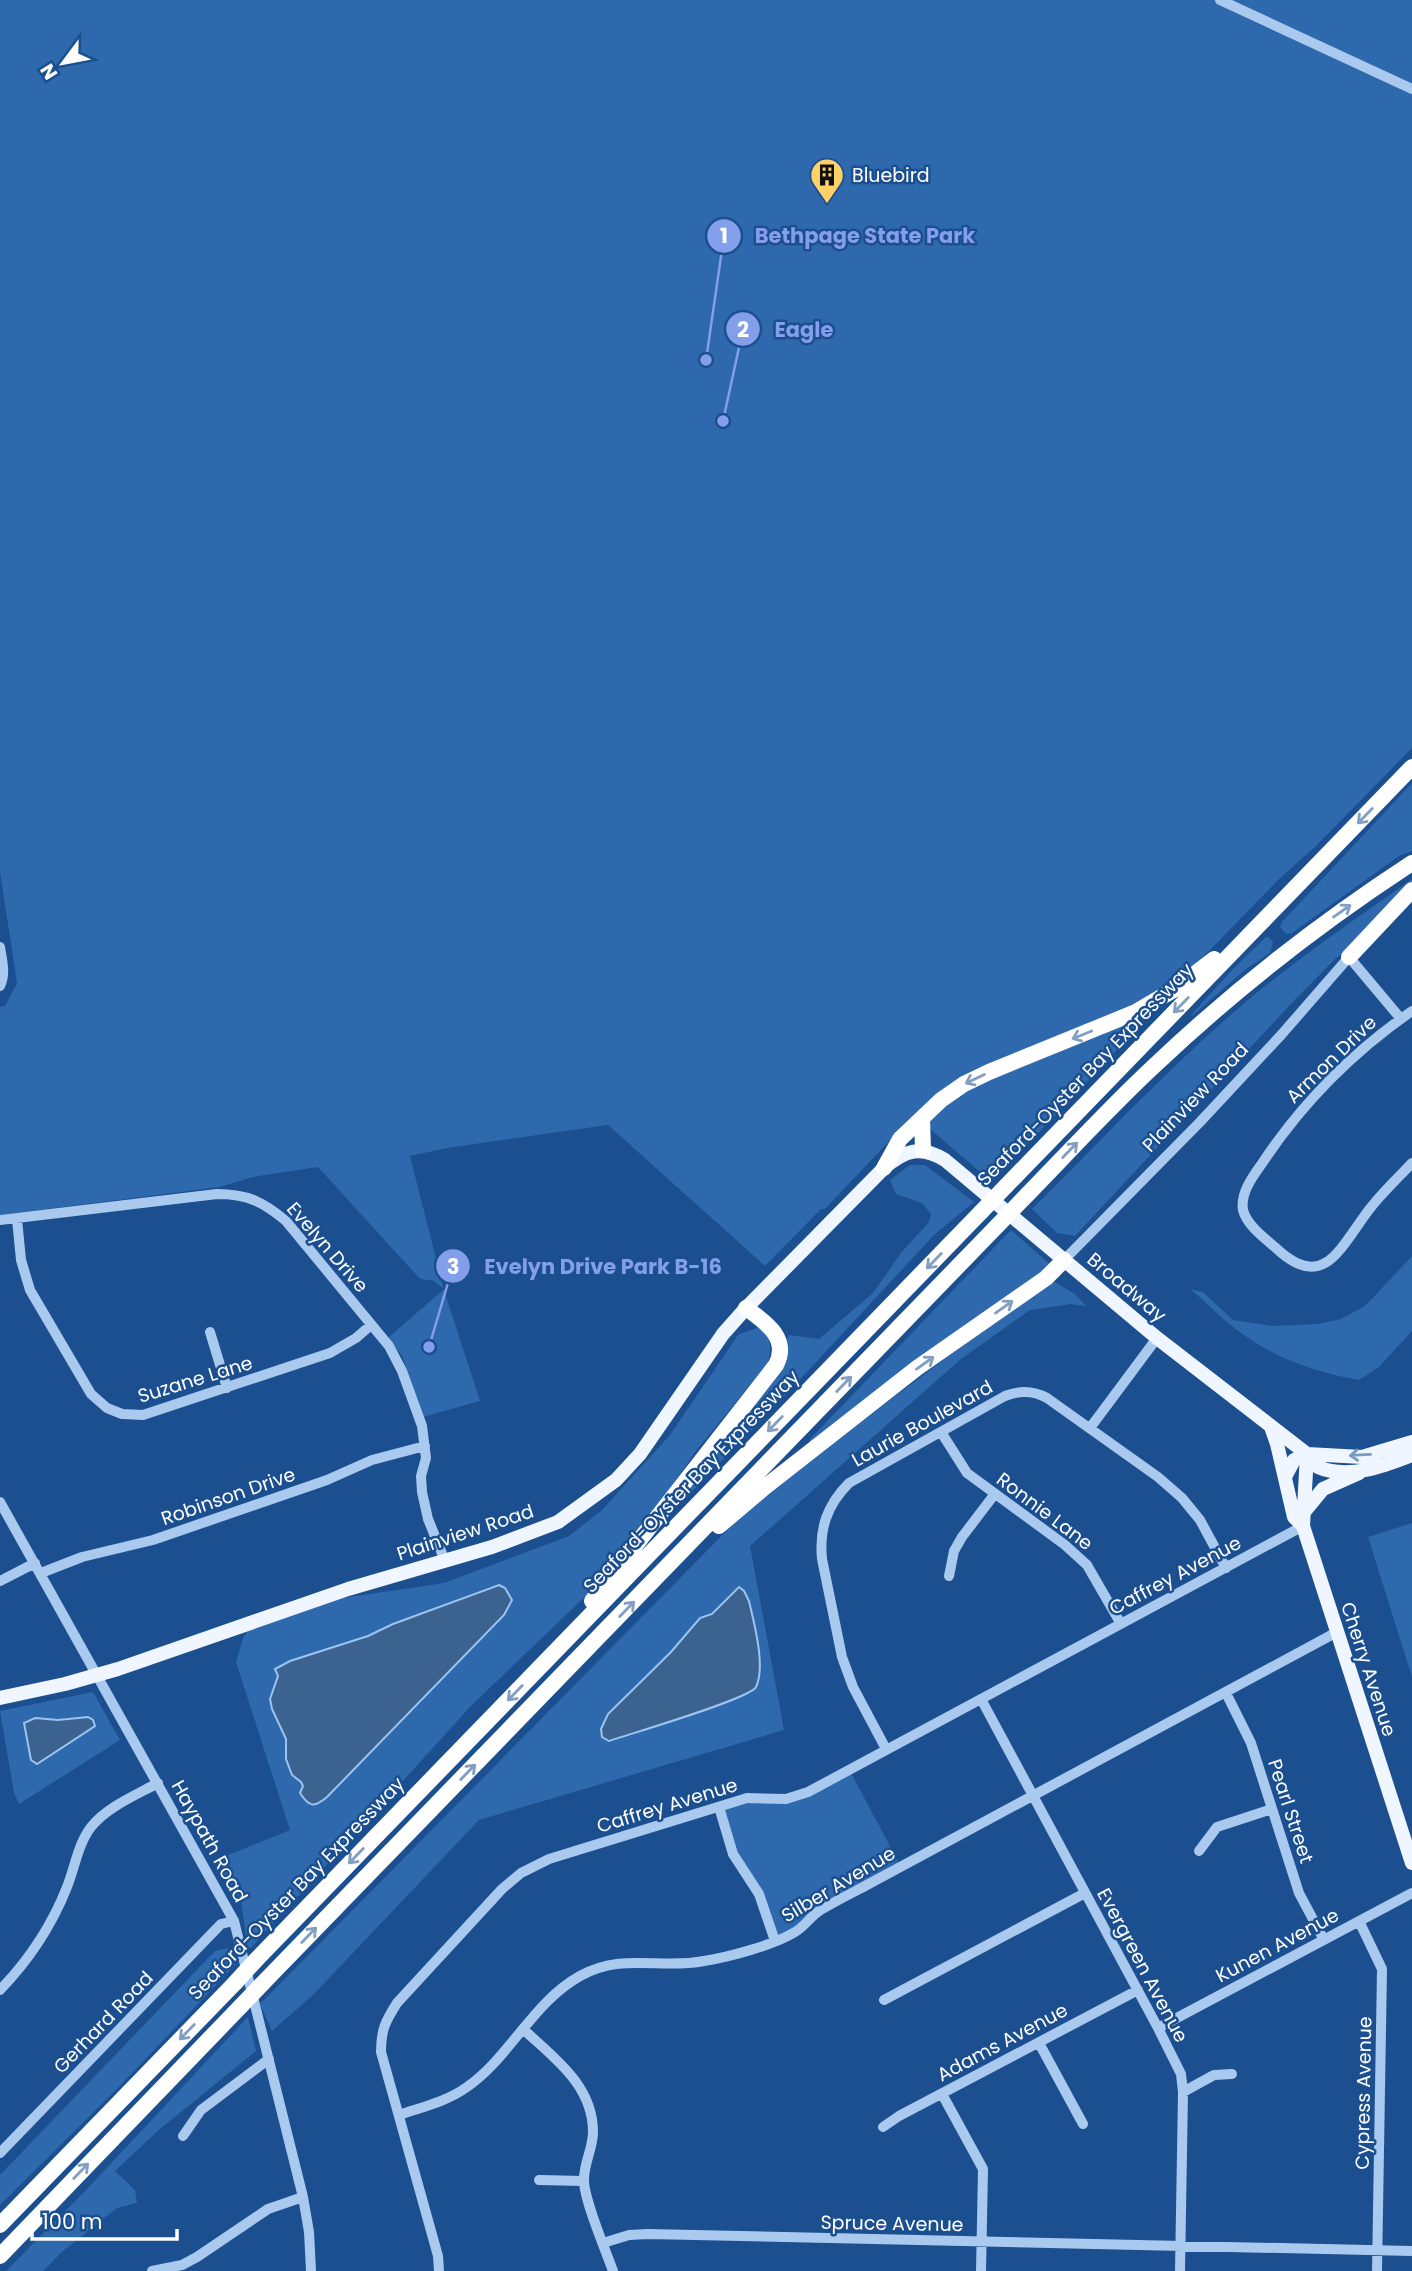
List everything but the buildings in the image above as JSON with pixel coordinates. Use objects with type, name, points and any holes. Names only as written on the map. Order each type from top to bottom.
[{"type":"highway","name":"Seaford-Oyster Bay Expressway","points":[[0,2225],[1412,767]]},
{"type":"highway","points":[[0,2256],[1144,1075],[1232,996],[1328,921],[1412,863]]},
{"type":"highway","points":[[1349,957],[1412,890]]},
{"type":"highway","points":[[884,1168],[900,1139],[940,1100],[975,1078],[1150,1005],[1187,981],[1263,921]]},
{"type":"highway","points":[[922,1118],[923,1150]]},
{"type":"highway","points":[[661,1574],[773,1480],[917,1368],[1046,1278],[1065,1260]]},
{"type":"highway","points":[[546,1661],[776,1365],[780,1352],[775,1332],[746,1308]]},
{"type":"main road","name":"Broadway","points":[[923,1150],[935,1153],[945,1160],[1157,1338],[1307,1454],[1315,1466],[1336,1471],[1363,1471],[1412,1455]]},
{"type":"main road","name":"Plainview Road","points":[[0,1698],[97,1675],[348,1589],[445,1562],[558,1522],[616,1480],[645,1447],[723,1334],[746,1308],[884,1168],[903,1154],[923,1150]]},
{"type":"main road","name":"Cherry Avenue","points":[[1271,1427],[1294,1517],[1304,1519]]},
{"type":"main road","points":[[1285,1477],[1294,1460],[1307,1454],[1362,1457],[1412,1442]]},
{"type":"main road","name":"Cherry Avenue","points":[[1307,1454],[1304,1519],[1412,1863]]},
{"type":"main road","points":[[1304,1519],[1323,1489],[1363,1471]]},
{"type":"street","points":[[1220,0],[1412,89]]},
{"type":"street","points":[[0,947],[3,969],[0,986]]},
{"type":"street","points":[[1349,957],[1401,1019],[1412,1011]]},
{"type":"street","name":"Plainview Road","points":[[1065,1260],[1209,1112],[1349,957]]},
{"type":"street","name":"Armon Drive","points":[[1401,1019],[1342,1068],[1294,1119],[1246,1188],[1243,1209],[1249,1222],[1292,1261],[1304,1266],[1320,1265],[1332,1258],[1374,1203],[1412,1163]]},
{"type":"street","name":"Evelyn Drive","points":[[0,1220],[215,1194],[250,1197],[268,1206],[286,1222],[389,1346],[402,1371],[422,1426],[426,1458],[421,1476],[422,1492],[428,1519],[445,1562]]},
{"type":"street","name":"Suzane Lane","points":[[17,1219],[21,1260],[30,1290],[91,1394],[122,1414],[143,1415],[330,1353],[356,1338],[371,1325]]},
{"type":"street","points":[[210,1332],[227,1388]]},
{"type":"street","points":[[1090,1428],[1157,1338]]},
{"type":"street","name":"Laurie Boulevard","points":[[886,1749],[853,1687],[842,1657],[822,1559],[821,1533],[831,1504],[849,1483],[1005,1396],[1024,1392],[1048,1398],[1158,1478],[1182,1498],[1200,1520],[1226,1568]]},
{"type":"street","name":"Ronnie Lane","points":[[941,1432],[967,1473],[1065,1545],[1087,1565],[1121,1624]]},
{"type":"street","name":"Robinson Drive","points":[[0,1581],[38,1568],[153,1540],[327,1480],[372,1460],[425,1446]]},
{"type":"street","points":[[949,1576],[954,1551],[994,1494]]},
{"type":"street","name":"Haypath Road","points":[[0,1502],[234,1921],[303,2197],[309,2232],[311,2271]]},
{"type":"street","name":"Caffrey Avenue","points":[[439,2271],[438,2256],[381,2052],[381,2036],[385,2022],[397,2003],[502,1889],[521,1873],[549,1859],[747,1798],[794,1798],[1226,1568],[1304,1519]]},
{"type":"street","name":"Silber Avenue","points":[[399,2115],[440,2102],[470,2085],[559,1990],[579,1976],[609,1964],[638,1961],[675,1964],[701,1962],[775,1941],[796,1932],[817,1912],[1338,1632]]},
{"type":"street","name":"Pearl Street","points":[[1226,1693],[1251,1743],[1299,1894],[1324,1940]]},
{"type":"street","name":"Evergreen Avenue","points":[[981,1699],[1181,2074],[1180,2271]]},
{"type":"street","points":[[0,1990],[29,1957],[49,1925],[69,1884],[83,1839],[91,1826],[103,1815],[158,1783]]},
{"type":"street","points":[[719,1807],[733,1854],[759,1894],[775,1941]]},
{"type":"street","points":[[1199,1851],[1217,1827],[1272,1809]]},
{"type":"street","points":[[884,2000],[1085,1893]]},
{"type":"street","name":"Kunen Avenue","points":[[1158,2028],[1412,1893]]},
{"type":"street","name":"Gerhard Road","points":[[0,2153],[221,1924],[234,1921]]},
{"type":"street","name":"Cypress Avenue","points":[[1359,1921],[1382,1969],[1377,2271]]},
{"type":"street","name":"Adams Avenue","points":[[883,2127],[1138,1990]]},
{"type":"street","points":[[523,2029],[573,2076],[587,2099],[592,2116],[593,2135],[583,2180],[613,2271]]},
{"type":"street","points":[[1039,2043],[1083,2124]]},
{"type":"street","points":[[183,2136],[201,2110],[270,2059]]},
{"type":"street","points":[[1183,2092],[1214,2075],[1232,2074]]},
{"type":"street","points":[[942,2094],[983,2169],[981,2271]]},
{"type":"street","points":[[539,2180],[583,2180]]},
{"type":"street","points":[[152,2271],[182,2265],[268,2209],[303,2197]]},
{"type":"street","name":"Spruce Avenue","points":[[603,2243],[629,2235],[648,2234],[1412,2251]]},
{"type":"shaded area","points":[[0,0],[1412,0],[1412,748],[1315,847],[1178,979],[1146,1000],[972,1071],[945,1088],[911,1118],[825,1209],[821,1209],[765,1266],[608,1125],[447,1148],[410,1156],[444,1289],[434,1281],[420,1279],[318,1167],[253,1177],[219,1187],[0,1215],[0,1007],[5,1006],[17,983],[0,872]]},
{"type":"shaded area","points":[[1412,783],[1412,851],[1399,856],[1292,933],[1286,934],[1280,927],[1282,922]]},
{"type":"shaded area","points":[[1412,879],[1352,947],[1335,959],[1287,1008],[1075,1236],[1057,1233],[1032,1209],[1161,1080],[1241,1006],[1304,956]]},
{"type":"shaded area","points":[[1266,937],[1273,942],[1270,953],[1246,969],[1192,1016],[1232,970]]},
{"type":"shaded area","points":[[1147,1014],[1148,1017],[992,1182],[930,1129],[926,1122],[971,1088]]},
{"type":"shaded area","points":[[910,1165],[925,1165],[974,1202],[934,1235],[781,1400],[667,1517],[786,1357],[789,1335],[819,1339],[873,1293],[901,1253],[929,1222],[931,1214],[922,1203],[896,1194],[890,1180]]},
{"type":"shaded area","points":[[1011,1230],[1052,1266],[809,1443],[810,1439]]},
{"type":"shaded area","points":[[1412,1256],[1412,1331],[1379,1367],[1359,1380],[1329,1374],[1271,1352],[1237,1330],[1190,1289],[1203,1292],[1233,1320],[1272,1326],[1318,1324],[1341,1319],[1365,1306]]},
{"type":"shaded area","points":[[1053,1281],[1075,1294],[1086,1306],[1071,1304],[1030,1310],[961,1359],[750,1546],[784,1730],[479,1820],[314,1994],[272,2031],[260,2004],[756,1501]],"holes":[[[749,1601],[759,1661],[759,1673],[751,1693],[609,1741],[608,1714],[671,1652],[700,1618],[712,1614],[724,1603]]]},
{"type":"shaded area","points":[[444,1289],[480,1401],[423,1417],[402,1356],[388,1338]]},
{"type":"shaded area","points":[[759,1327],[764,1331],[770,1343],[768,1363],[696,1451],[644,1527],[594,1588],[471,1706],[248,1951],[241,1901],[214,1861],[290,1830],[236,1662],[243,1638],[248,1631],[329,1600],[444,1583],[569,1536],[602,1510],[670,1435],[738,1335]],"holes":[[[488,1588],[508,1610],[451,1669],[303,1786],[285,1750],[286,1739],[270,1699],[279,1675],[290,1661],[368,1636]]]},
{"type":"shaded area","points":[[1412,1523],[1412,1677],[1368,1537]]},
{"type":"shaded area","points":[[499,1585],[505,1588],[512,1600],[504,1615],[327,1797],[315,1804],[306,1801],[300,1793],[303,1786],[292,1775],[286,1759],[286,1739],[272,1709],[270,1699],[278,1676],[275,1669],[290,1661],[368,1636],[393,1624]]},
{"type":"shaded area","points":[[739,1587],[749,1601],[758,1644],[760,1668],[756,1687],[733,1700],[688,1716],[609,1741],[602,1737],[601,1729],[608,1714],[671,1652],[700,1618],[712,1614]]},
{"type":"shaded area","points":[[93,1692],[120,1740],[19,1804],[14,1793],[0,1711]]},
{"type":"shaded area","points":[[88,1717],[93,1720],[95,1726],[37,1764],[31,1760],[24,1723],[35,1718],[58,1720]]},
{"type":"shaded area","points":[[849,1769],[901,1867],[775,1941],[769,1917],[740,1867],[719,1807],[786,1799]]},
{"type":"shaded area","points":[[227,1948],[232,1952],[236,1964],[114,2092],[0,2205],[0,2175],[215,1951]]},
{"type":"shaded area","points":[[248,2017],[256,2051],[160,2129],[115,2171],[135,2190],[137,2203],[117,2208],[62,2252],[43,2271],[6,2271],[86,2190]]},
{"type":"place","name":"Bluebird","points":[[827,205]]},
{"type":"place","name":"Bethpage State Park","points":[[706,360]]},
{"type":"place","name":"Eagle","points":[[723,421]]},
{"type":"place","name":"Evelyn Drive Park B-16","points":[[429,1347]]}]
